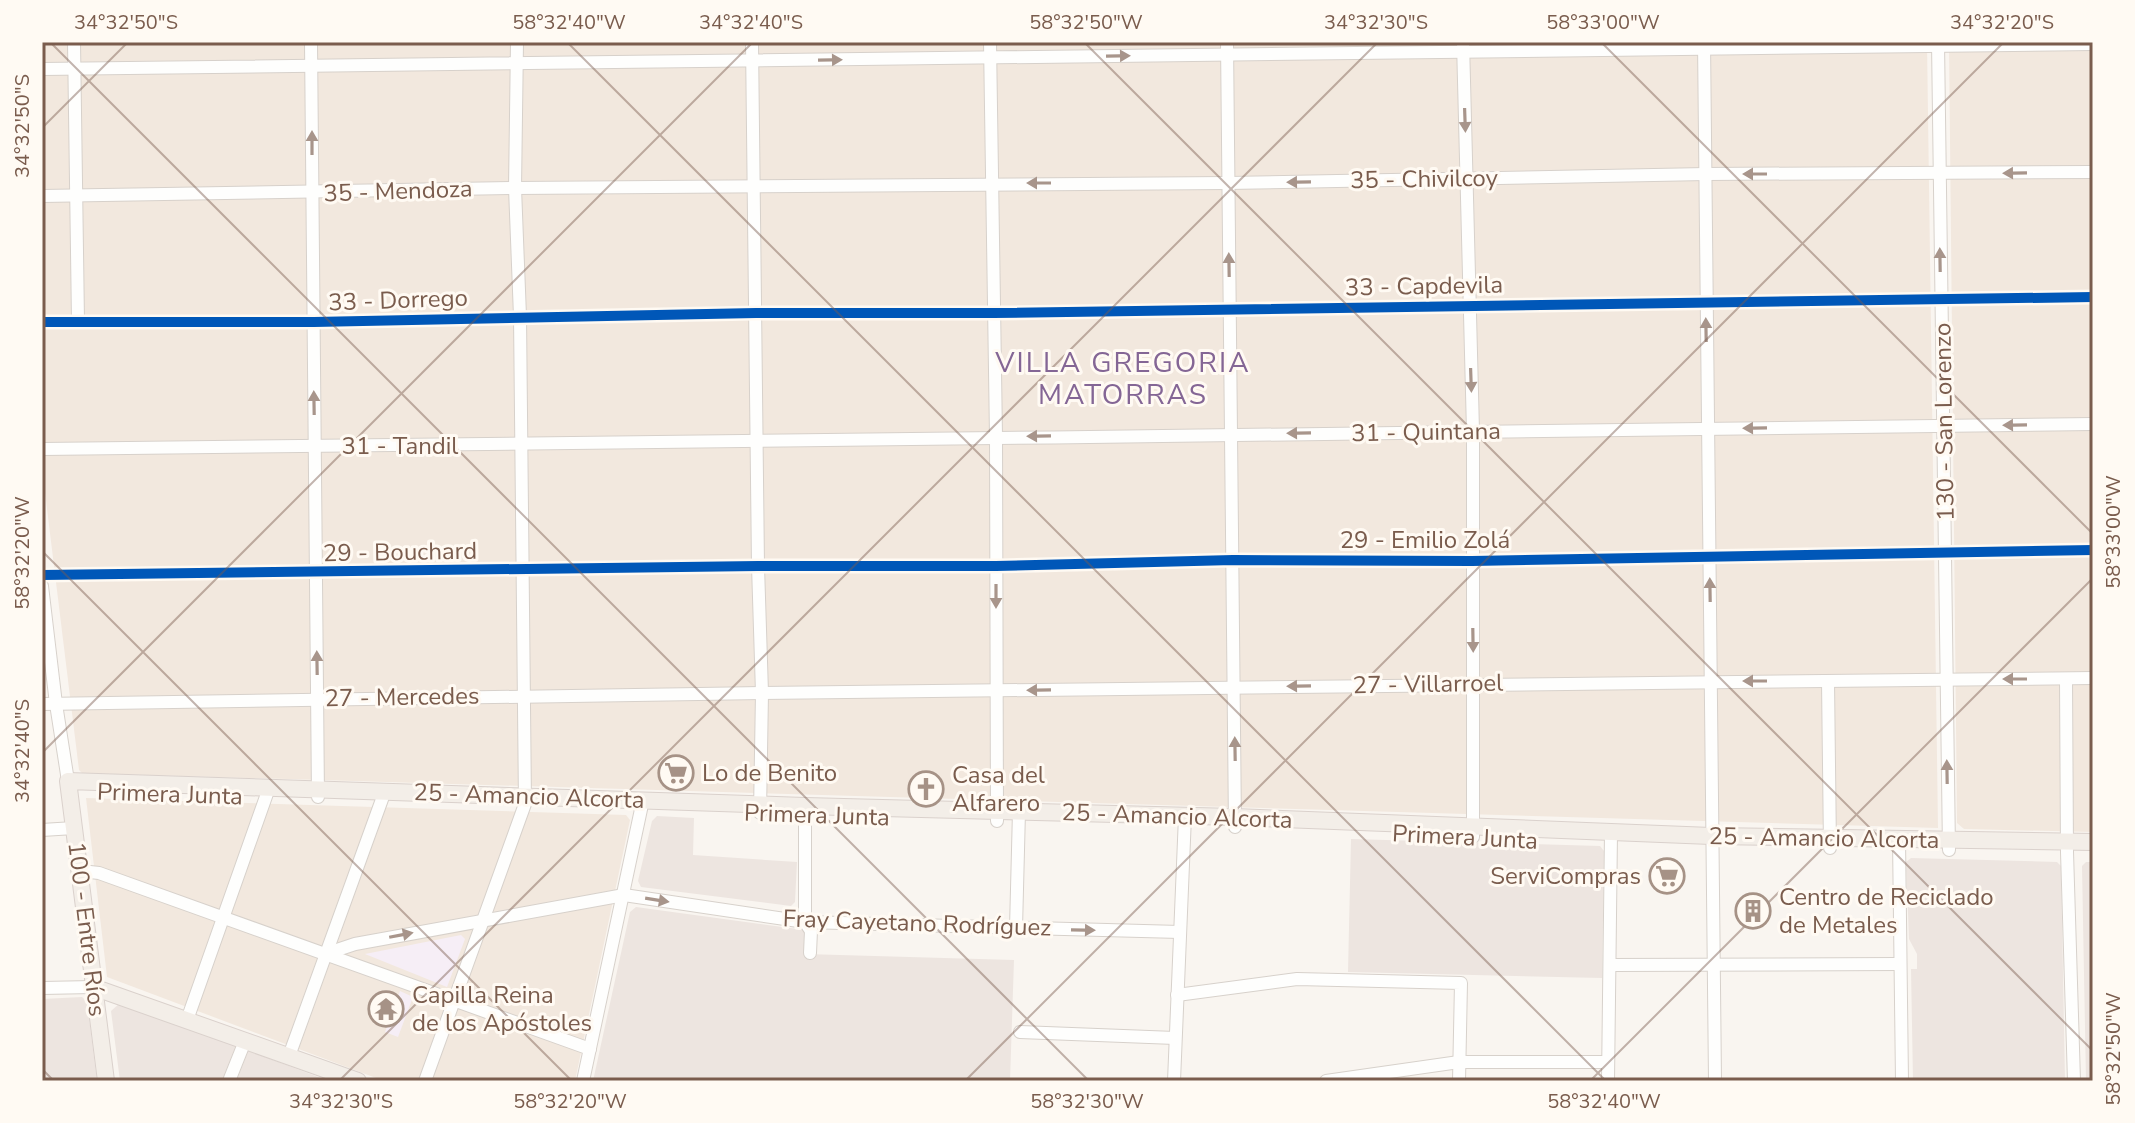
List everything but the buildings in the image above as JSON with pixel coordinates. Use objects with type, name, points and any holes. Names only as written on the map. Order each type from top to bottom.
[{"type":"main road","name":"Primera Junta","points":[[69,786],[805,811],[1185,820],[1611,838],[2066,847],[2093,853]]},
{"type":"main road","name":"100 - Entre Ríos","points":[[69,786],[106,1081]]},
{"type":"main road","points":[[2066,847],[2093,842]]},
{"type":"main road","points":[[93,987],[358,1081]]},
{"type":"street","points":[[74,42],[78,321]]},
{"type":"street","points":[[311,42],[318,794]]},
{"type":"street","points":[[425,1081],[525,800],[520,316],[515,188],[517,42]]},
{"type":"street","points":[[752,42],[761,809]]},
{"type":"street","points":[[990,42],[998,816]]},
{"type":"street","points":[[42,69],[990,57],[1227,49],[2093,44]]},
{"type":"street","points":[[1704,45],[1715,1081]]},
{"type":"street","name":"130 - San Lorenzo","points":[[1938,45],[1949,845]]},
{"type":"street","points":[[1463,47],[1473,431],[1473,832]]},
{"type":"street","points":[[1227,49],[1235,822]]},
{"type":"street","name":"35 - Chivilcoy","points":[[754,188],[1706,174],[2093,172]]},
{"type":"street","name":"35 - Mendoza","points":[[42,196],[312,194],[515,188],[754,188]]},
{"type":"street","name":"33 - Capdevila","points":[[756,313],[993,313],[2093,297]]},
{"type":"street","name":"33 - Dorrego","points":[[42,322],[314,322],[756,313]]},
{"type":"street","name":"31 - Quintana","points":[[758,439],[2093,424]]},
{"type":"street","name":"31 - Tandil","points":[[42,449],[520,446],[758,439]]},
{"type":"street","name":"29 - Emilio Zolá","points":[[758,566],[996,566],[1233,560],[1472,561],[2093,550]]},
{"type":"street","name":"29 - Bouchard","points":[[42,575],[758,566]]},
{"type":"street","name":"100 - Entre Ríos","points":[[42,586],[49,704],[69,786]]},
{"type":"street","name":"27 - Villarroel","points":[[762,693],[2093,678]]},
{"type":"street","points":[[2066,679],[2066,847],[2074,1081]]},
{"type":"street","points":[[1828,681],[1830,843]]},
{"type":"street","name":"27 - Mercedes","points":[[49,704],[762,693]]},
{"type":"street","points":[[187,1020],[268,792]]},
{"type":"street","points":[[289,1056],[384,795]]},
{"type":"street","points":[[583,1081],[642,804]]},
{"type":"street","points":[[805,811],[805,922],[811,931],[810,953]]},
{"type":"street","points":[[1016,928],[1019,817]]},
{"type":"street","points":[[1174,1081],[1185,820]]},
{"type":"street","points":[[42,830],[74,828]]},
{"type":"street","points":[[1608,1081],[1611,838]]},
{"type":"street","points":[[1898,844],[1902,1081]]},
{"type":"street","points":[[81,871],[99,873],[590,1049]]},
{"type":"street","name":"Fray Cayetano Rodríguez","points":[[325,954],[355,944],[624,895],[805,922],[1180,932]]},
{"type":"street","points":[[1611,965],[1899,964]]},
{"type":"street","points":[[1177,995],[1297,979],[1461,983],[1459,1081]]},
{"type":"street","points":[[42,988],[93,987]]},
{"type":"street","points":[[1020,1032],[1175,1038]]},
{"type":"street","points":[[229,1081],[245,1041]]},
{"type":"street","points":[[1326,1081],[1459,1062],[1608,1062]]},
{"type":"shaded area","points":[[42,42],[1927,42],[1938,828],[82,773],[79,770],[42,468]]},
{"type":"shaded area","points":[[1949,42],[2093,42],[2093,832],[1964,829],[1957,823]]},
{"type":"shaded area","points":[[86,798],[626,815],[630,820],[575,1081],[384,1081],[107,977]]},
{"type":"shaded area","points":[[657,816],[694,818],[693,855],[797,862],[795,902],[791,906],[641,887],[638,881],[652,821]]},
{"type":"shaded area","points":[[1351,839],[1600,846],[1604,851],[1602,978],[1348,972]]},
{"type":"shaded area","points":[[1911,858],[2057,862],[2061,866],[2065,1081],[1913,1081],[1911,969],[1917,969],[1917,954],[1909,939],[1906,862]]},
{"type":"shaded area","points":[[2093,862],[2093,1081],[2086,1081],[2082,866]]},
{"type":"shaded area","points":[[636,907],[805,930],[805,954],[1014,960],[1010,1081],[593,1081],[630,912]]},
{"type":"shaded area","points":[[461,935],[465,939],[447,987],[365,954]]},
{"type":"shaded area","points":[[400,991],[413,997],[398,1037],[385,1032]]},
{"type":"shaded area","points":[[82,997],[87,1002],[97,1081],[42,1081],[42,999]]},
{"type":"shaded area","points":[[120,1003],[329,1081],[120,1081],[111,1011]]},
{"type":"cycle path","points":[[42,322],[314,322],[756,313],[993,313],[2093,297]]},
{"type":"cycle path","points":[[42,575],[996,566],[1233,560],[1472,561],[2093,550]]},
{"type":"place","name":"Lo de Benito","points":[[676,773]]},
{"type":"place","name":"Casa del Alfarero","points":[[926,789]]},
{"type":"place","name":"ServiCompras","points":[[1667,876]]},
{"type":"place","name":"Centro de Reciclado de Metales","points":[[1753,911]]},
{"type":"place","name":"Capilla Reina de los Apóstoles","points":[[386,1009]]},
{"type":"district","name":"VILLA GREGORIA MATORRAS","points":[[1123,378]]}]
